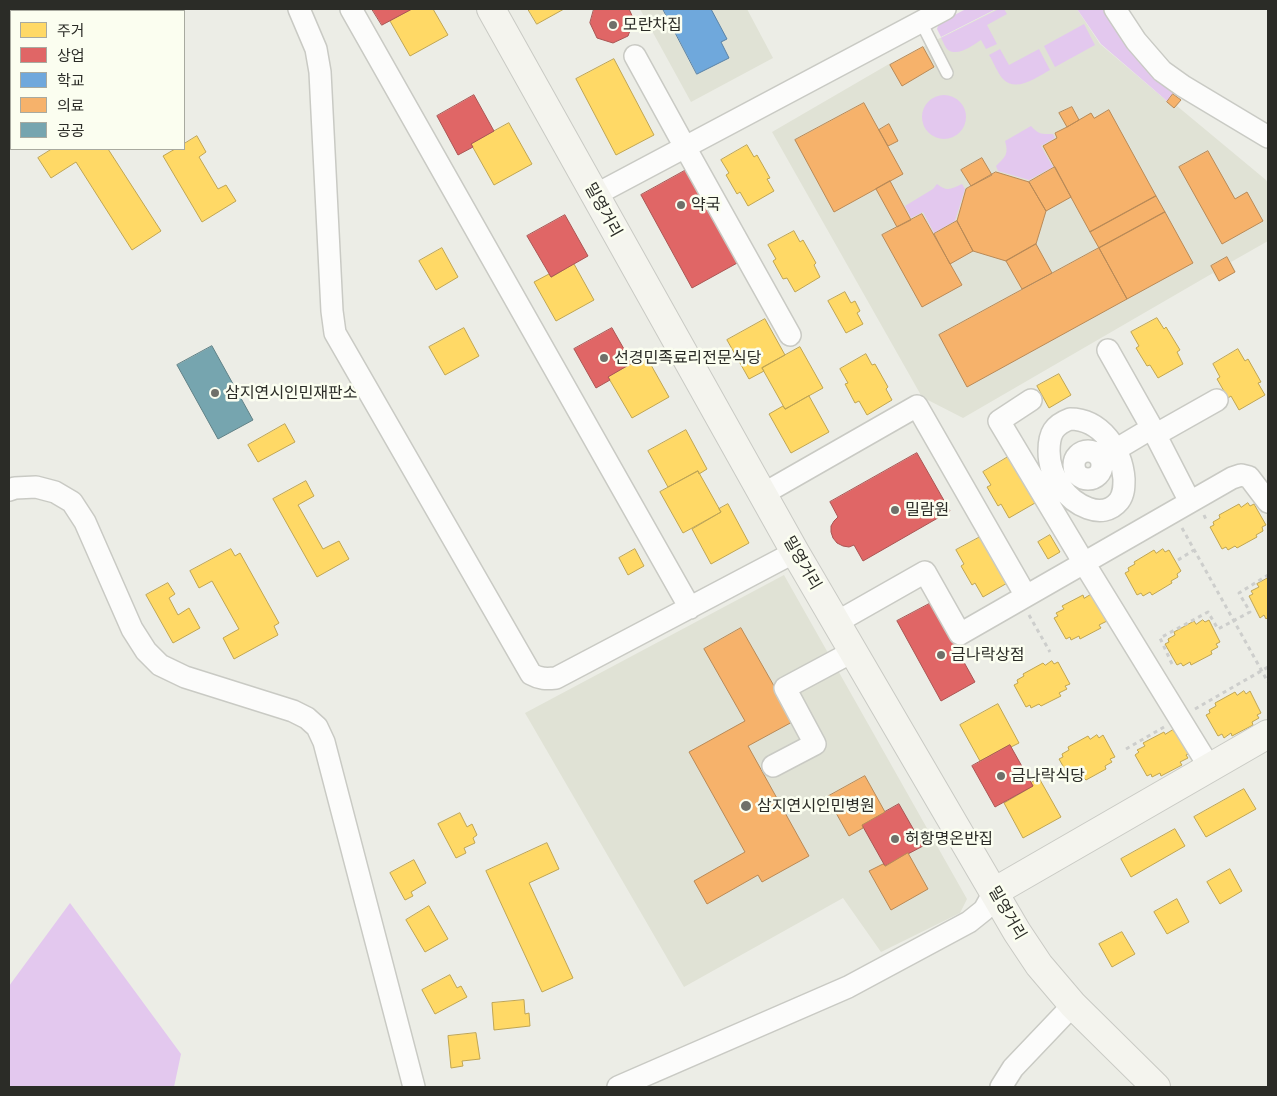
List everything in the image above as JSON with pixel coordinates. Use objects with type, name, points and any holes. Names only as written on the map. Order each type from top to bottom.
[{"type":"main road","name":"밀영거리","points":[[490,9],[795,552],[1017,932],[1038,965],[1073,1005],[1156,1087]]},
{"type":"main road","points":[[994,892],[1268,734]]},
{"type":"street","points":[[299,9],[316,49],[320,72],[332,311],[335,334],[531,674],[546,679],[556,678],[795,552]]},
{"type":"street","points":[[351,9],[690,608]]},
{"type":"street","points":[[595,196],[917,15],[945,9]]},
{"type":"street","points":[[1115,9],[1136,41],[1162,71],[1183,86],[1268,137]]},
{"type":"street","points":[[635,56],[790,335]]},
{"type":"street","points":[[1108,350],[1154,432],[1182,507]]},
{"type":"street","points":[[1031,400],[999,421],[1076,502],[1094,511],[1103,510],[1118,502],[1123,494],[1124,485],[1121,462],[1108,454],[1084,451],[1078,454],[1073,466],[1058,483]]},
{"type":"street","points":[[1108,454],[1217,400]]},
{"type":"street","points":[[763,494],[917,406],[1023,598]]},
{"type":"street","points":[[1108,454],[1106,436],[1088,422],[1079,419],[1070,419],[1062,422],[1050,436],[1051,468],[1058,483],[1084,563],[1210,768]]},
{"type":"street","points":[[837,622],[925,572],[960,634],[1232,478],[1241,475],[1249,477],[1268,502]]},
{"type":"street","points":[[9,490],[36,487],[55,492],[72,502],[86,522],[132,628],[146,651],[160,665],[185,677],[293,710],[318,727],[324,742],[414,1087]]},
{"type":"street","points":[[773,766],[815,744],[785,688],[854,652]]},
{"type":"street","points":[[618,1087],[848,987],[969,922],[984,910],[994,892]]},
{"type":"street","points":[[1002,1087],[1013,1068],[1073,1005]]},
{"type":"lane","points":[[917,15],[946,73]]},
{"type":"path","points":[[1182,507],[1194,550],[1268,682]]},
{"type":"path","points":[[1178,560],[1194,550]]},
{"type":"path","points":[[1172,664],[1160,638],[1208,612],[1218,629],[1250,612],[1239,593],[1268,575]]},
{"type":"path","points":[[1023,598],[1050,652]]},
{"type":"shaded area","points":[[640,9],[747,9],[773,58],[691,102]]},
{"type":"shaded area","points":[[966,9],[996,9],[941,37],[937,29],[939,23]]},
{"type":"shaded area","points":[[997,9],[1077,9],[1100,44],[1167,101],[1173,94],[1181,100],[1177,106],[1266,180],[1268,183],[1268,241],[1231,262],[1236,272],[1219,282],[1213,273],[963,418],[922,397],[772,132],[889,64]]},
{"type":"shaded area","points":[[999,9],[1004,9],[1007,14],[987,25],[997,44],[986,49],[981,40],[960,51],[955,52],[946,48],[941,38]]},
{"type":"shaded area","points":[[1077,9],[1105,9],[1128,47],[1139,61],[1174,92],[1167,101],[1101,44]]},
{"type":"shaded area","points":[[1084,24],[1095,45],[1055,67],[1044,46]]},
{"type":"shaded area","points":[[1000,49],[1009,65],[1039,49],[1050,70],[1033,80],[1020,84],[1008,83],[1001,77],[989,55]]},
{"type":"shaded area","points":[[944,95],[956,99],[962,105],[966,117],[962,129],[956,135],[944,139],[932,135],[926,129],[922,117],[926,105],[932,99]]},
{"type":"shaded area","points":[[1031,126],[1041,133],[1053,134],[1055,138],[1041,146],[1053,167],[1029,180],[998,171],[996,166],[1006,153],[1005,141]]},
{"type":"shaded area","points":[[937,184],[949,189],[962,184],[965,189],[955,221],[934,233],[923,212],[911,218],[905,206],[933,189]]},
{"type":"shaded area","name":"삼지연시인민병원","points":[[784,575],[967,899],[960,913],[881,952],[843,898],[684,987],[525,713]]},
{"type":"shaded area","points":[[70,903],[181,1054],[174,1087],[9,1087],[9,986]]},
{"type":"building: 주거","points":[[9,9],[18,9],[10,10],[10,58]]},
{"type":"building: 주거","points":[[412,9],[433,9],[448,35],[410,56],[390,21]]},
{"type":"building: 주거","points":[[528,9],[564,9],[537,24]]},
{"type":"building: 주거","points":[[614,59],[654,135],[616,155],[576,79]]},
{"type":"building: 주거","points":[[509,123],[532,164],[494,185],[471,144]]},
{"type":"building: 주거","points":[[197,136],[206,152],[199,157],[218,189],[226,185],[236,201],[202,222],[163,156],[173,150],[185,150],[185,143]]},
{"type":"building: 주거","points":[[747,145],[754,157],[757,155],[770,178],[767,179],[774,191],[748,206],[740,192],[737,194],[726,175],[729,173],[721,160]]},
{"type":"building: 주거","points":[[50,150],[109,150],[161,231],[132,250],[76,162],[51,178],[38,158]]},
{"type":"building: 주거","points":[[794,231],[800,242],[803,240],[816,263],[814,265],[820,277],[795,292],[787,278],[783,279],[773,261],[776,259],[768,245]]},
{"type":"building: 주거","points":[[442,248],[458,277],[436,290],[419,261]]},
{"type":"building: 주거","points":[[574,264],[594,300],[556,321],[534,282],[549,274],[551,277]]},
{"type":"building: 주거","points":[[845,292],[851,303],[855,301],[860,311],[857,313],[863,324],[846,333],[828,301]]},
{"type":"building: 주거","points":[[1157,318],[1164,329],[1166,327],[1180,350],[1177,352],[1183,364],[1158,378],[1150,365],[1147,366],[1136,348],[1139,346],[1131,332]]},
{"type":"building: 주거","points":[[765,319],[785,355],[762,368],[764,371],[749,379],[727,340]]},
{"type":"building: 주거","points":[[464,328],[479,356],[445,375],[429,347]]},
{"type":"building: 주거","points":[[800,347],[823,388],[785,409],[762,368]]},
{"type":"building: 주거","points":[[1238,349],[1245,361],[1248,359],[1261,382],[1258,383],[1265,395],[1239,410],[1231,396],[1228,398],[1217,379],[1220,377],[1213,364]]},
{"type":"building: 주거","points":[[866,354],[872,365],[875,364],[888,387],[886,389],[892,400],[867,415],[859,401],[855,403],[845,384],[848,383],[840,369]]},
{"type":"building: 주거","points":[[646,356],[669,397],[632,418],[608,377]]},
{"type":"building: 주거","points":[[1059,374],[1071,395],[1049,408],[1037,386]]},
{"type":"building: 주거","points":[[809,396],[829,432],[791,453],[769,414],[783,406],[785,409]]},
{"type":"building: 주거","points":[[285,424],[295,442],[258,462],[248,445]]},
{"type":"building: 주거","points":[[686,430],[707,469],[699,474],[698,471],[668,487],[648,451]]},
{"type":"building: 주거","points":[[1008,457],[1031,490],[1028,491],[1035,503],[1009,518],[1001,504],[998,506],[987,487],[991,485],[983,472]]},
{"type":"building: 주거","points":[[698,471],[721,512],[683,533],[660,492]]},
{"type":"building: 주거","points":[[306,481],[314,496],[298,505],[323,549],[339,541],[349,559],[317,577],[273,499]]},
{"type":"building: 주거","points":[[1248,503],[1250,506],[1254,504],[1266,525],[1262,527],[1263,531],[1256,535],[1257,537],[1237,548],[1235,546],[1228,550],[1226,547],[1222,549],[1210,527],[1214,525],[1213,522],[1220,518],[1219,515],[1239,504],[1241,507]]},
{"type":"building: 주거","points":[[728,504],[749,543],[711,564],[692,529],[721,512],[719,509]]},
{"type":"building: 주거","points":[[1050,535],[1060,552],[1048,559],[1038,542]]},
{"type":"building: 주거","points":[[982,536],[1009,582],[983,597],[975,583],[972,585],[961,566],[964,564],[956,550]]},
{"type":"building: 주거","points":[[231,549],[235,556],[240,553],[279,623],[274,626],[278,635],[234,659],[223,638],[239,629],[212,581],[199,588],[190,571]]},
{"type":"building: 주거","points":[[635,549],[644,566],[628,575],[619,558]]},
{"type":"building: 주거","points":[[1163,549],[1165,552],[1169,550],[1181,571],[1177,574],[1178,577],[1171,581],[1172,583],[1152,595],[1150,592],[1143,596],[1141,593],[1137,595],[1125,573],[1129,571],[1128,568],[1135,564],[1134,562],[1154,550],[1156,553]]},
{"type":"building: 주거","points":[[1268,578],[1268,617],[1266,619],[1264,615],[1260,618],[1249,596],[1253,594],[1251,591],[1259,587],[1257,584]]},
{"type":"building: 주거","points":[[168,583],[175,594],[169,598],[178,615],[189,608],[200,628],[173,643],[146,595]]},
{"type":"building: 주거","points":[[1092,594],[1109,616],[1105,618],[1107,621],[1099,625],[1101,628],[1080,639],[1079,636],[1071,640],[1070,637],[1066,639],[1054,618],[1058,616],[1056,613],[1064,609],[1062,606],[1083,595],[1084,598]]},
{"type":"building: 주거","points":[[1203,620],[1205,622],[1209,620],[1220,642],[1216,644],[1218,647],[1211,651],[1212,654],[1191,665],[1190,662],[1183,666],[1181,663],[1177,665],[1165,644],[1169,642],[1168,639],[1175,635],[1174,632],[1194,621],[1196,624]]},
{"type":"building: 주거","points":[[1052,661],[1054,664],[1058,662],[1070,684],[1065,686],[1067,689],[1059,693],[1061,696],[1041,706],[1039,704],[1031,708],[1030,705],[1026,707],[1014,685],[1018,683],[1017,680],[1024,676],[1023,674],[1043,663],[1045,665]]},
{"type":"building: 주거","points":[[1244,691],[1246,694],[1250,691],[1261,713],[1257,715],[1259,718],[1252,722],[1253,725],[1232,736],[1231,733],[1224,738],[1222,734],[1218,736],[1206,715],[1210,713],[1209,710],[1216,706],[1215,703],[1235,692],[1237,695]]},
{"type":"building: 주거","points":[[998,704],[1019,743],[1011,747],[1010,745],[980,761],[960,725]]},
{"type":"building: 주거","points":[[1173,730],[1175,733],[1179,731],[1190,753],[1186,755],[1188,758],[1180,762],[1182,765],[1161,776],[1160,773],[1152,777],[1151,774],[1147,776],[1135,755],[1139,752],[1137,750],[1145,746],[1143,743],[1164,732],[1165,734]]},
{"type":"building: 주거","points":[[1097,735],[1099,738],[1103,735],[1115,757],[1110,759],[1112,762],[1105,766],[1106,769],[1086,780],[1084,778],[1077,782],[1075,778],[1071,780],[1059,759],[1063,757],[1062,754],[1069,750],[1068,747],[1088,736],[1090,739]]},
{"type":"building: 주거","points":[[1039,778],[1061,817],[1023,838],[1004,803],[1033,786],[1031,783]]},
{"type":"building: 주거","points":[[1244,789],[1256,809],[1206,837],[1194,817]]},
{"type":"building: 주거","points":[[460,813],[467,827],[472,824],[477,835],[473,838],[475,843],[464,848],[466,853],[456,858],[438,824]]},
{"type":"building: 주거","points":[[1175,829],[1185,846],[1131,877],[1121,859]]},
{"type":"building: 주거","points":[[547,843],[559,869],[529,883],[573,978],[542,992],[486,871]]},
{"type":"building: 주거","points":[[414,860],[426,883],[411,892],[413,896],[405,900],[390,873]]},
{"type":"building: 주거","points":[[1230,869],[1242,891],[1220,904],[1207,882]]},
{"type":"building: 주거","points":[[1177,899],[1189,922],[1167,934],[1154,912]]},
{"type":"building: 주거","points":[[429,906],[448,939],[425,952],[406,920]]},
{"type":"building: 주거","points":[[1122,932],[1135,954],[1112,967],[1099,944]]},
{"type":"building: 주거","points":[[450,975],[457,988],[461,986],[467,997],[435,1014],[422,990]]},
{"type":"building: 주거","points":[[524,1000],[525,1014],[529,1013],[530,1026],[494,1030],[492,1003]]},
{"type":"building: 주거","points":[[476,1033],[480,1059],[462,1061],[463,1066],[451,1068],[448,1036]]},
{"type":"building: 상업","points":[[372,9],[412,9],[382,25]]},
{"type":"building: 상업","points":[[594,9],[629,9],[634,20],[628,36],[613,43],[597,38],[590,23]]},
{"type":"building: 상업","points":[[474,95],[494,131],[471,144],[473,147],[458,155],[437,116]]},
{"type":"building: 상업","points":[[688,169],[739,262],[692,288],[641,195]]},
{"type":"building: 상업","points":[[565,215],[588,256],[551,277],[527,236]]},
{"type":"building: 상업","points":[[612,328],[632,363],[608,377],[610,380],[596,388],[574,349]]},
{"type":"building: 상업","points":[[917,453],[950,511],[863,561],[854,545],[849,547],[843,546],[833,538],[831,526],[838,517],[830,502]]},
{"type":"building: 상업","points":[[931,603],[975,682],[941,701],[897,621]]},
{"type":"building: 상업","points":[[1010,745],[1033,786],[995,807],[972,766]]},
{"type":"building: 상업","points":[[899,804],[923,846],[885,866],[862,825]]},
{"type":"building: 학교","points":[[663,9],[711,9],[727,39],[721,42],[729,58],[697,74]]},
{"type":"building: 의료","points":[[923,47],[934,67],[902,86],[890,65]]},
{"type":"building: 의료","points":[[1173,94],[1181,100],[1174,108],[1167,102]]},
{"type":"building: 의료","points":[[864,103],[903,174],[834,212],[795,140]]},
{"type":"building: 의료","points":[[1072,107],[1079,120],[1067,127],[1059,113]]},
{"type":"building: 의료","points":[[1109,110],[1156,196],[1090,232],[1043,146],[1057,138],[1055,133],[1091,113],[1094,118]]},
{"type":"building: 의료","points":[[889,124],[898,141],[888,146],[879,130]]},
{"type":"building: 의료","points":[[1208,151],[1235,199],[1247,192],[1263,221],[1222,244],[1179,167]]},
{"type":"building: 의료","points":[[982,158],[992,175],[971,186],[961,170]]},
{"type":"building: 의료","points":[[1055,167],[1071,197],[1046,211],[1029,182]]},
{"type":"building: 의료","points":[[996,172],[1029,182],[1046,211],[1036,244],[1006,261],[973,251],[957,221],[966,189]]},
{"type":"building: 의료","points":[[890,181],[911,220],[897,227],[876,189]]},
{"type":"building: 의료","points":[[1156,196],[1165,212],[1099,248],[1090,232]]},
{"type":"building: 의료","points":[[1165,212],[1193,263],[1127,299],[1099,248]]},
{"type":"building: 의료","points":[[922,214],[962,285],[922,307],[882,235]]},
{"type":"building: 의료","points":[[957,221],[973,251],[950,264],[934,234]]},
{"type":"building: 의료","points":[[1036,244],[1052,273],[1022,289],[1006,261]]},
{"type":"building: 의료","points":[[1099,248],[1127,299],[967,387],[939,335]]},
{"type":"building: 의료","points":[[1227,257],[1235,272],[1219,281],[1211,266]]},
{"type":"building: 의료","points":[[741,628],[794,721],[748,746],[809,856],[762,882],[758,875],[707,904],[694,881],[745,852],[689,752],[745,721],[704,649]]},
{"type":"building: 의료","points":[[865,776],[885,812],[862,825],[863,828],[849,836],[827,797]]},
{"type":"building: 의료","points":[[908,853],[928,889],[891,910],[869,871],[883,864],[885,866]]},
{"type":"building: 공공","name":"삼지연시인민재판소","points":[[212,346],[253,420],[218,439],[177,365]]},
{"type":"place","name":"모란차집","points":[[613,25]]},
{"type":"place","name":"약국","points":[[681,205]]},
{"type":"place","name":"선경민족료리전문식당","points":[[604,358]]},
{"type":"place","name":"삼지연시인민재판소","points":[[215,393]]},
{"type":"place","name":"밀람원","points":[[895,510]]},
{"type":"place","name":"금나락상점","points":[[941,655]]},
{"type":"place","name":"금나락식당","points":[[1001,776]]},
{"type":"place","name":"삼지연시인민병원","points":[[746,806]]},
{"type":"place","name":"허항명온반집","points":[[895,839]]}]
